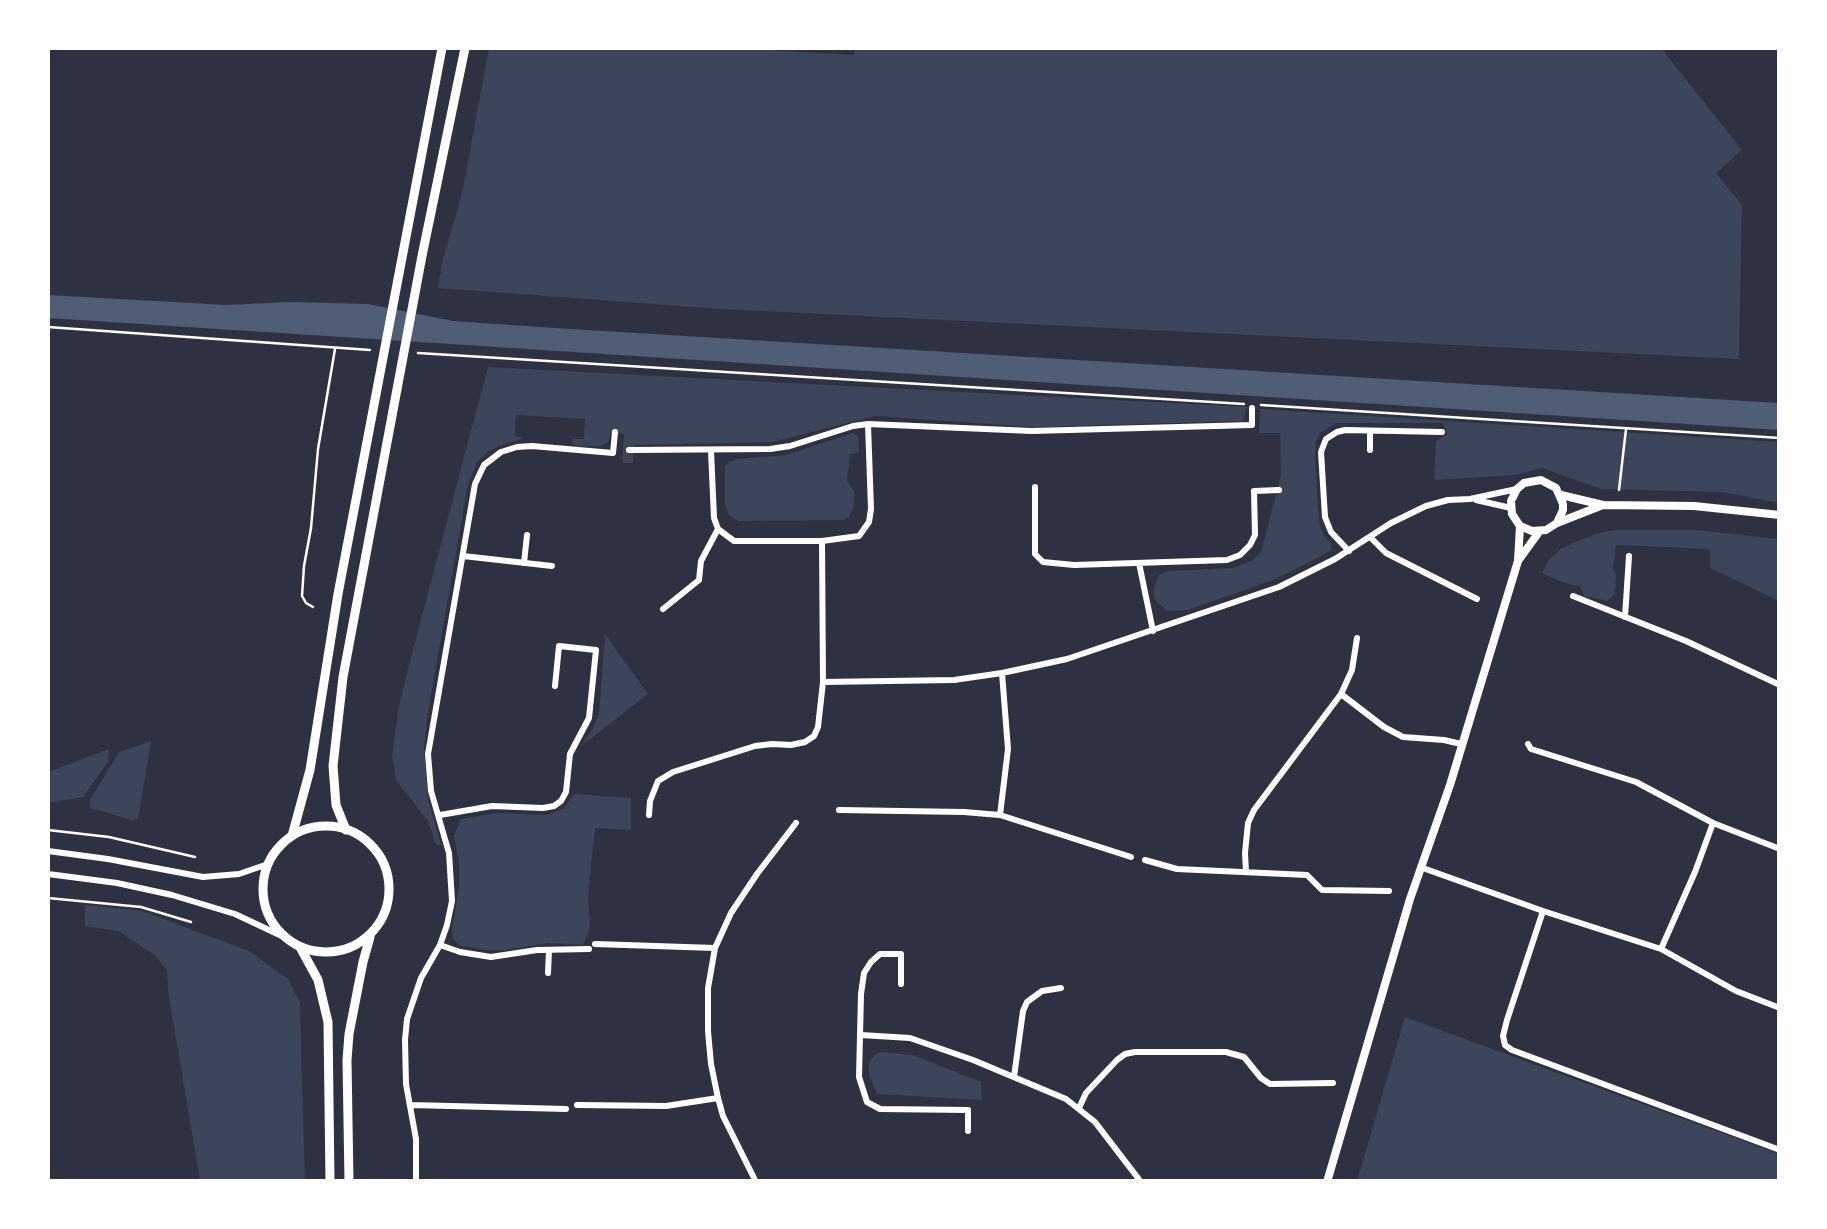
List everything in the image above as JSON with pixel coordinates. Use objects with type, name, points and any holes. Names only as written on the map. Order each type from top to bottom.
[{"type":"main road","points":[[292,836],[310,770],[338,594],[442,48]]},
{"type":"main road","points":[[346,830],[336,805],[336,725],[365,550],[465,48]]},
{"type":"main road","points":[[317,828],[346,830],[361,836],[376,850],[389,882],[387,906],[370,934],[350,948],[316,952],[300,947],[271,922],[262,890],[268,864],[279,846],[292,836],[317,828]]},
{"type":"main road","points":[[350,1182],[349,1034],[370,934]]},
{"type":"main road","points":[[300,947],[318,980],[326,1010],[330,1182]]},
{"type":"street","points":[[630,450],[770,450],[868,424],[1032,431],[1252,425],[1252,408]]},
{"type":"street","points":[[712,451],[714,518],[718,529],[734,541],[822,541],[859,536],[869,522],[871,509],[868,424]]},
{"type":"street","points":[[1370,431],[1370,450]]},
{"type":"street","points":[[416,1182],[416,1139],[404,1061],[408,1019],[421,978],[448,925],[452,901],[448,844],[432,791],[428,754],[475,484],[484,466],[501,452],[532,446],[613,453],[615,432]]},
{"type":"street","points":[[1349,550],[1327,525],[1322,446],[1326,440],[1337,432],[1442,432]]},
{"type":"street","points":[[822,682],[939,681],[1067,659],[1278,587],[1426,506],[1517,488],[1532,480],[1541,480],[1561,495],[1563,510],[1557,523]]},
{"type":"street","points":[[1034,487],[1035,554],[1044,562],[1074,565],[1226,560],[1240,555],[1255,535],[1254,491],[1279,490]]},
{"type":"street","points":[[1517,488],[1511,501],[1512,514],[1520,526],[1532,532],[1603,505]]},
{"type":"street","points":[[1561,495],[1603,505],[1694,506],[1780,515]]},
{"type":"street","points":[[1470,499],[1511,508]]},
{"type":"street","points":[[1327,1182],[1420,867],[1518,561],[1520,526]]},
{"type":"street","points":[[663,609],[698,580],[701,561],[718,529]]},
{"type":"street","points":[[1518,561],[1539,532]]},
{"type":"street","points":[[524,563],[527,535]]},
{"type":"street","points":[[1370,537],[1386,553],[1478,599]]},
{"type":"street","points":[[649,815],[658,781],[673,772],[755,746],[791,745],[814,736],[822,682],[822,541]]},
{"type":"street","points":[[463,556],[552,566]]},
{"type":"street","points":[[1626,616],[1629,556]]},
{"type":"street","points":[[1138,562],[1153,630]]},
{"type":"street","points":[[1573,596],[1686,641],[1780,685]]},
{"type":"street","points":[[1246,872],[1248,822],[1341,694],[1352,670],[1357,638]]},
{"type":"street","points":[[440,815],[492,806],[543,808],[561,801],[566,792],[570,754],[589,718],[596,650],[560,646],[555,686]]},
{"type":"street","points":[[1000,815],[1008,750],[1002,673]]},
{"type":"street","points":[[1341,694],[1384,728],[1403,737],[1462,744]]},
{"type":"street","points":[[1528,744],[1531,749],[1636,782],[1713,822],[1780,849]]},
{"type":"street","points":[[839,810],[1000,815],[1131,858]]},
{"type":"street","points":[[1661,949],[1713,822]]},
{"type":"street","points":[[756,1182],[722,1116],[711,1064],[708,988],[715,948],[731,912],[796,824]]},
{"type":"street","points":[[48,850],[203,877],[238,874],[268,864]]},
{"type":"street","points":[[1145,860],[1177,869],[1307,875],[1322,890],[1389,891]]},
{"type":"street","points":[[1420,867],[1661,949],[1736,991],[1780,1008]]},
{"type":"street","points":[[48,874],[117,883],[198,902],[286,938]]},
{"type":"street","points":[[1542,910],[1506,1020],[1505,1045],[1780,1150]]},
{"type":"street","points":[[440,945],[491,957],[592,946],[715,948]]},
{"type":"street","points":[[548,973],[549,950]]},
{"type":"street","points":[[901,984],[901,954],[880,954],[864,973],[859,1077],[867,1102],[880,1109],[968,1110],[968,1131]]},
{"type":"street","points":[[1014,1077],[1027,1002],[1042,991],[1061,988]]},
{"type":"street","points":[[861,1034],[910,1038],[1066,1099],[1096,1122],[1141,1182]]},
{"type":"street","points":[[1079,1108],[1086,1092],[1117,1060],[1135,1052],[1226,1052],[1244,1056],[1260,1078],[1270,1084],[1333,1084]]},
{"type":"street","points":[[577,1105],[666,1106],[718,1098]]},
{"type":"street","points":[[412,1105],[566,1109]]},
{"type":"path","points":[[48,327],[370,350]]},
{"type":"path","points":[[313,607],[302,596],[304,566],[318,449],[336,348]]},
{"type":"path","points":[[406,352],[1780,438]]},
{"type":"path","points":[[1619,490],[1626,428]]},
{"type":"path","points":[[48,830],[109,838],[195,857]]},
{"type":"path","points":[[48,898],[141,907],[191,922]]},
{"type":"shaded area","points":[[489,48],[767,48],[854,55],[855,48],[1661,48],[1742,150],[1716,173],[1742,205],[1739,359],[721,309],[438,288],[462,194]]},
{"type":"shaded area","points":[[48,295],[226,305],[368,304],[453,321],[1779,403],[1779,430],[48,318]]},
{"type":"shaded area","points":[[488,367],[1247,407],[1243,421],[1034,427],[875,416],[773,442],[634,445],[633,463],[622,463],[624,434],[611,433],[608,442],[601,446],[577,446],[572,439],[584,439],[585,419],[516,415],[515,436],[524,438],[488,452],[478,461],[468,484],[424,749],[428,799],[441,845],[436,845],[428,821],[396,780],[392,756],[411,657]]},
{"type":"shaded area","points":[[1260,409],[1779,442],[1779,503],[1722,492],[1601,489],[1542,468],[1515,475],[1434,480],[1436,441],[1447,434],[1443,423],[1336,423],[1320,433],[1315,456],[1319,523],[1331,551],[1276,579],[1188,610],[1167,611],[1155,600],[1153,590],[1159,575],[1168,571],[1233,568],[1261,552],[1281,475],[1280,433],[1259,433]]},
{"type":"shaded area","points":[[853,433],[858,436],[859,452],[850,454],[847,480],[854,491],[854,506],[849,517],[738,521],[729,515],[725,506],[725,466],[729,462],[786,455]]},
{"type":"shaded area","points":[[1615,530],[1696,530],[1779,539],[1779,601],[1710,568],[1710,549],[1616,545],[1615,594],[1607,601],[1584,596],[1581,587],[1542,573],[1562,548]]},
{"type":"shaded area","points":[[605,634],[648,694],[580,747],[599,714]]},
{"type":"shaded area","points":[[151,741],[138,819],[90,808],[90,800],[119,752]]},
{"type":"shaded area","points":[[109,749],[108,762],[83,797],[48,803],[48,772]]},
{"type":"shaded area","points":[[574,794],[631,798],[631,830],[595,828],[588,896],[590,928],[583,945],[549,943],[484,950],[459,945],[452,931],[459,887],[454,835],[461,819],[496,813],[547,815],[563,809]]},
{"type":"shaded area","points":[[85,905],[142,911],[249,951],[288,979],[300,1003],[305,1181],[200,1181],[167,970],[155,955],[118,931],[85,926]]},
{"type":"shaded area","points":[[1405,1017],[1779,1154],[1779,1181],[1357,1181]]},
{"type":"shaded area","points":[[880,1052],[913,1055],[981,1082],[982,1100],[877,1094],[869,1075],[869,1062]]}]
